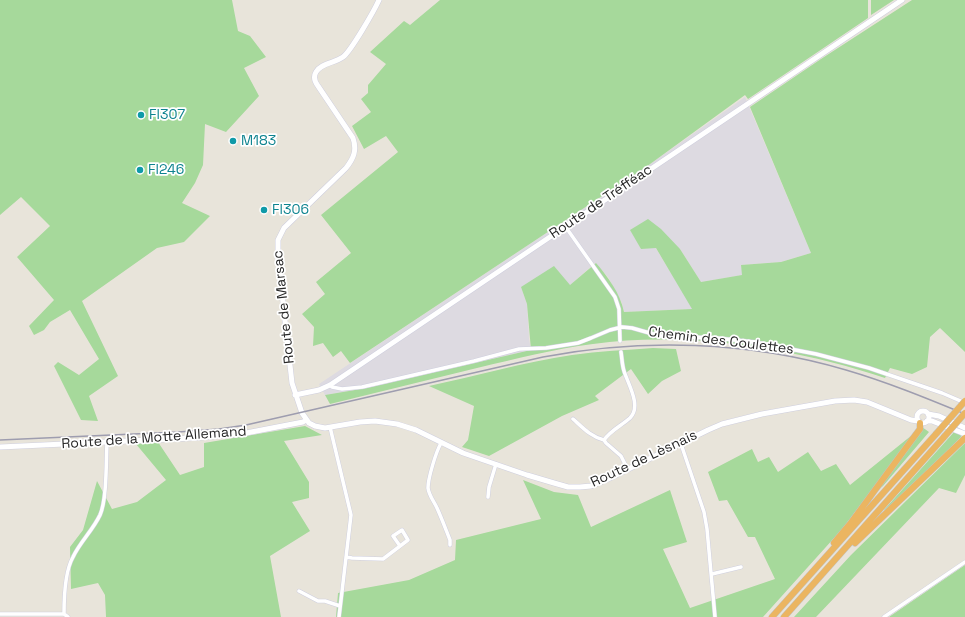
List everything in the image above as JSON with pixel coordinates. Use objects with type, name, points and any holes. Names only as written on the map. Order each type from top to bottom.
[{"type":"highway","points":[[772,617],[965,402]]},
{"type":"highway","points":[[784,617],[965,413]]},
{"type":"highway","points":[[816,569],[820,559],[850,524],[911,441],[920,428],[919,422]]},
{"type":"highway","points":[[844,551],[856,542],[965,438]]},
{"type":"street","name":"Route de Marsac","points":[[295,395],[291,373],[277,251],[278,240],[284,228],[346,168],[354,157],[355,145],[352,138],[318,86],[314,75],[316,70],[339,60],[346,54],[371,16],[379,0]]},
{"type":"street","name":"Route de Tréfféac","points":[[295,395],[319,390],[330,385],[902,0]]},
{"type":"street","points":[[565,226],[615,297],[619,309],[620,341]]},
{"type":"street","name":"Chemin des Coulettes","points":[[330,385],[332,387],[342,389],[362,387],[519,349],[546,348],[578,343],[610,330],[632,328],[660,336],[729,339],[792,348],[852,363],[965,402]]},
{"type":"street","points":[[604,440],[608,434],[631,417],[634,411],[632,394],[624,369],[621,352]]},
{"type":"street","points":[[295,395],[306,420]]},
{"type":"street","name":"Route de Lèsnais","points":[[306,420],[315,426],[330,427],[376,421],[396,424],[416,430],[441,443],[496,464],[568,487],[591,486],[628,470],[708,430],[729,422],[835,400],[867,402],[919,422]]},
{"type":"street","points":[[965,428],[923,411],[917,414],[919,422],[924,423],[927,421],[932,421],[965,434]]},
{"type":"street","name":"Route de Lèsnais","points":[[897,414],[906,416],[917,414]]},
{"type":"street","points":[[927,421],[929,417],[928,414]]},
{"type":"street","points":[[573,419],[593,436],[604,440],[621,456],[628,470]]},
{"type":"street","name":"Route de la Motte Allemand","points":[[0,447],[107,443],[241,434],[303,422],[306,420]]},
{"type":"street","points":[[330,427],[351,515],[339,617]]},
{"type":"street","points":[[64,614],[64,599],[72,557],[100,515],[104,498],[107,443]]},
{"type":"street","points":[[441,443],[429,479],[428,489],[430,497],[436,506],[450,540],[450,545]]},
{"type":"street","points":[[681,444],[704,512],[712,574],[715,617]]},
{"type":"street","points":[[488,497],[489,487],[496,464]]},
{"type":"street","points":[[346,557],[383,559],[408,540],[402,530],[393,536],[400,546]]},
{"type":"street","points":[[884,617],[965,562]]},
{"type":"street","points":[[712,574],[741,567]]},
{"type":"street","points":[[299,591],[318,601],[325,601],[340,606]]},
{"type":"street","points":[[0,614],[64,614],[68,617]]},
{"type":"shaded area","points":[[745,97],[811,253],[781,262],[741,265],[743,275],[701,282],[680,249],[631,230],[641,249],[655,247],[693,309],[624,312],[622,303],[608,277],[595,263],[570,285],[521,287],[527,304],[531,350],[367,388],[325,395],[319,384],[646,167]]},
{"type":"green space","points":[[0,0],[232,0],[238,31],[250,36],[266,57],[244,68],[259,96],[226,132],[205,124],[203,165],[195,183],[182,203],[210,216],[184,242],[157,248],[82,301],[118,376],[89,396],[98,421],[81,420],[54,366],[58,362],[79,375],[99,359],[70,310],[50,322],[44,330],[34,335],[29,326],[54,300],[17,257],[50,226],[21,197],[0,215]]},
{"type":"green space","points":[[440,0],[868,0],[868,18],[748,99],[745,95],[646,167],[350,363],[341,351],[333,357],[323,343],[313,346],[314,327],[302,314],[325,294],[316,282],[351,253],[321,215],[398,152],[386,136],[364,149],[352,126],[371,112],[361,99],[368,93],[368,85],[386,64],[370,52],[404,21],[410,25]]},
{"type":"green space","points":[[871,0],[894,0],[871,15]]},
{"type":"green space","points":[[912,0],[965,0],[965,352],[940,328],[930,337],[927,367],[912,374],[890,368],[885,378],[815,358],[740,345],[703,341],[629,340],[578,346],[535,354],[330,404],[325,395],[367,388],[531,350],[527,304],[521,287],[554,266],[570,285],[596,263],[605,274],[620,298],[624,312],[692,309],[656,248],[641,249],[630,230],[648,219],[661,229],[680,249],[701,282],[742,275],[741,265],[781,262],[811,253],[750,107]]},
{"type":"green space","points":[[653,348],[676,349],[681,371],[662,381],[648,394],[631,369],[595,396],[599,400],[562,416],[489,456],[462,447],[468,440],[474,406],[429,386],[554,358],[592,352]]},
{"type":"green space","points":[[305,426],[322,435],[284,441],[309,482],[309,498],[292,502],[310,531],[270,556],[281,617],[106,617],[105,595],[98,583],[71,589],[70,547],[83,530],[97,481],[112,509],[137,502],[166,480],[136,444],[158,442],[180,475],[204,467],[204,443]]},
{"type":"green space","points":[[922,427],[929,432],[883,486],[861,504],[843,528],[763,617],[336,617],[338,593],[409,580],[455,560],[456,540],[541,519],[523,480],[554,492],[578,495],[591,527],[670,490],[687,542],[663,549],[690,608],[775,579],[755,537],[748,537],[727,500],[719,501],[708,472],[752,449],[758,462],[769,457],[778,472],[808,452],[821,471],[836,464],[850,485]]},
{"type":"green space","points":[[955,431],[960,433],[961,437],[886,511],[884,510]]},
{"type":"green space","points":[[965,443],[965,475],[956,493],[939,488],[816,617],[794,617],[851,555]]},
{"type":"green space","points":[[965,565],[965,617],[889,617]]},
{"type":"railway","points":[[0,440],[219,429],[246,425],[543,357],[581,351],[657,345],[733,348],[809,360],[876,380],[965,414]]},
{"type":"place","name":"Fl307","points":[[141,115]]},
{"type":"place","name":"M183","points":[[233,141]]},
{"type":"place","name":"Fl246","points":[[140,170]]},
{"type":"place","name":"Fl306","points":[[264,210]]}]
